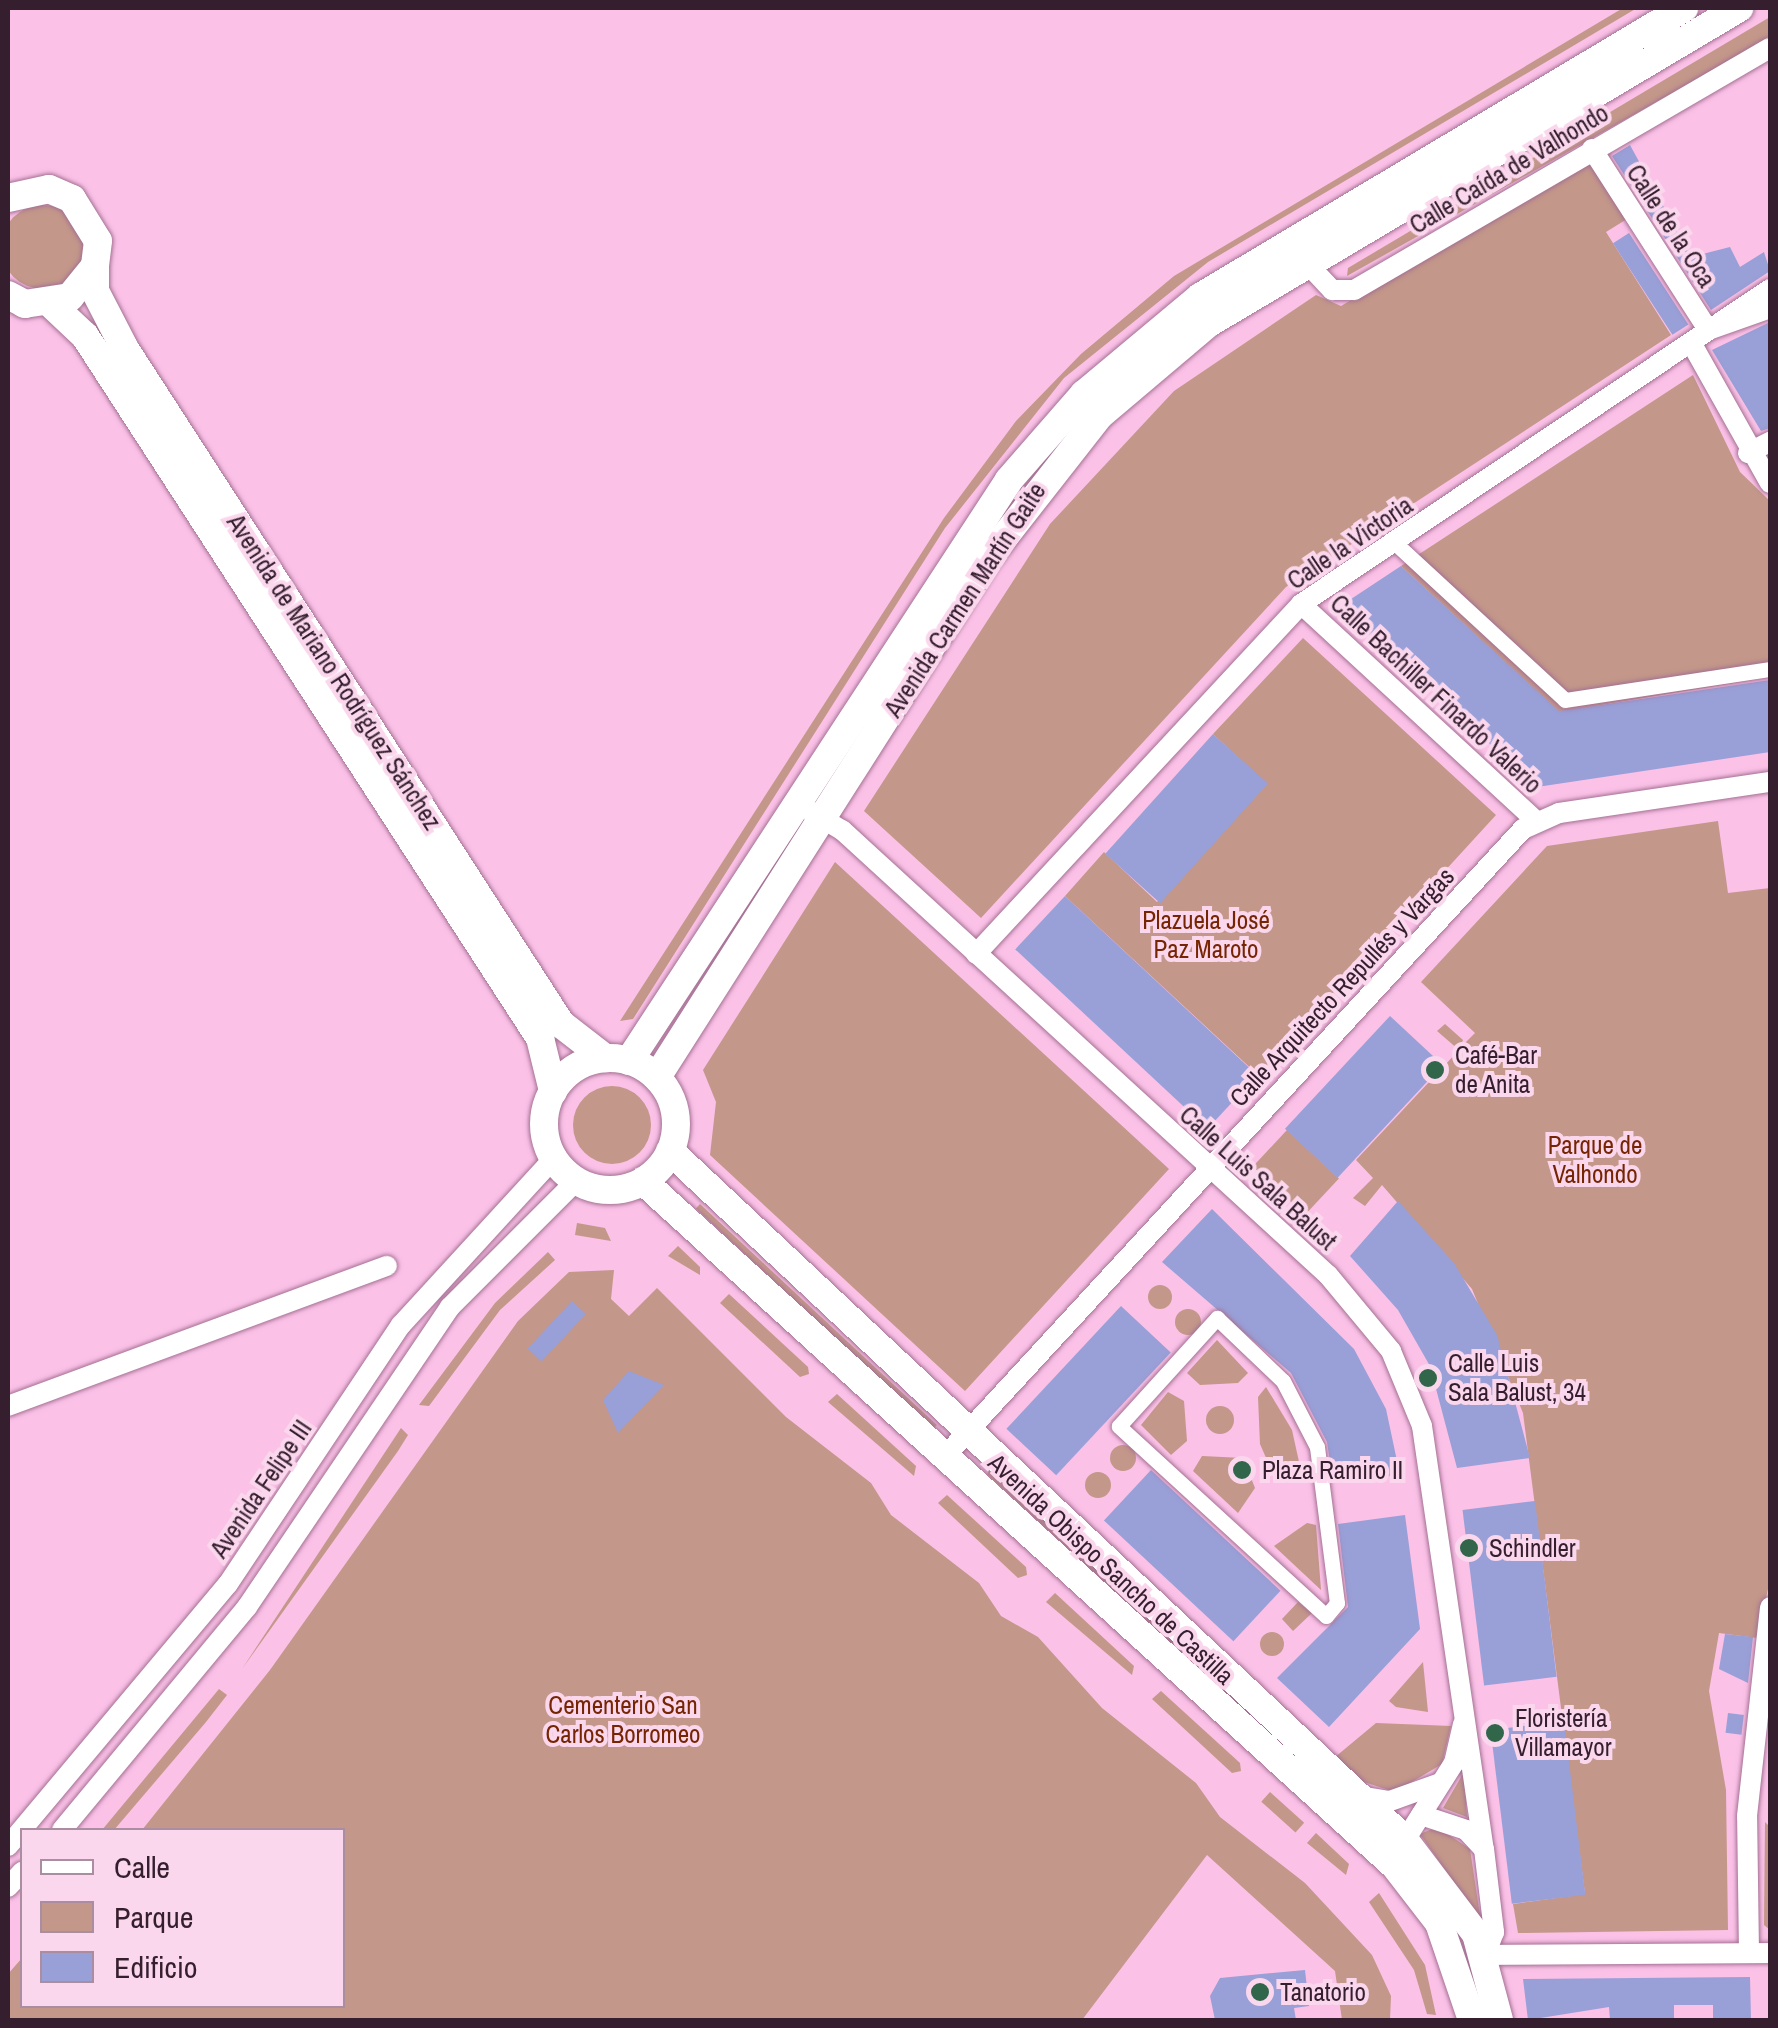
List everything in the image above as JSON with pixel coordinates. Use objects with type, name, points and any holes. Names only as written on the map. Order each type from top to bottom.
[{"type":"main road","name":"Avenida Carmen Martín Gaite","points":[[617,1060],[794,814],[1046,435],[1129,352],[1279,250],[1684,8]]},
{"type":"main road","name":"Avenida Carmen Martín Gaite","points":[[657,1077],[1064,455],[1209,322],[1738,8]]},
{"type":"main road","name":"Avenida de Mariano Rodríguez Sánchez","points":[[13,191],[49,189],[90,217],[95,266],[116,335],[561,1024],[617,1060]]},
{"type":"main road","points":[[8,295],[51,304],[78,290],[95,266]]},
{"type":"main road","name":"Avenida de Mariano Rodríguez Sánchez","points":[[51,304],[85,336],[540,1038],[553,1091]]},
{"type":"main road","points":[[617,1060],[657,1077],[676,1112],[670,1152],[643,1181],[609,1190],[576,1181],[554,1158],[544,1118],[553,1091],[575,1068],[617,1060]]},
{"type":"main road","name":"Avenida Obispo Sancho de Castilla","points":[[670,1152],[956,1444],[1395,1866],[1440,1924],[1472,2020]]},
{"type":"main road","name":"Avenida Obispo Sancho de Castilla","points":[[643,1181],[956,1444],[1403,1838],[1441,1878],[1486,1955],[1499,2020]]},
{"type":"street","name":"Calle Caída de Valhondo","points":[[1279,250],[1312,262],[1332,290],[1354,290],[1770,48]]},
{"type":"street","name":"Calle de la Oca","points":[[1592,149],[1700,338],[1748,453],[1770,483]]},
{"type":"street","name":"Calle la Victoria","points":[[976,954],[1301,604],[1770,289]]},
{"type":"street","points":[[1700,338],[1770,308]]},
{"type":"street","points":[[1748,453],[1770,442]]},
{"type":"street","points":[[1394,543],[1565,700],[1770,669]]},
{"type":"street","name":"Calle Bachiller Finardo Valerio","points":[[1301,604],[1536,821]]},
{"type":"street","points":[[1536,821],[1770,782]]},
{"type":"street","points":[[794,814],[825,816]]},
{"type":"street","name":"Calle Luis Sala Balust","points":[[825,816],[1365,1316],[1408,1389],[1422,1426],[1484,1849],[1494,1932],[1486,1955]]},
{"type":"street","name":"Calle Arquitecto Repullés y Vargas","points":[[956,1444],[1536,821]]},
{"type":"street","name":"Avenida Felipe III","points":[[23,1828],[228,1584],[401,1325],[554,1158]]},
{"type":"street","name":"Avenida Felipe III","points":[[64,1828],[247,1607],[450,1307],[576,1181]]},
{"type":"street","points":[[8,1406],[388,1266]]},
{"type":"street","points":[[1213,1322],[1282,1381],[1317,1447],[1337,1603],[1326,1616],[1119,1426],[1213,1322]]},
{"type":"street","points":[[1749,1952],[1748,1816],[1770,1606]]},
{"type":"street","name":"Calle Luis Sala Balust","points":[[1395,1866],[1403,1838],[1446,1779],[1464,1722]]},
{"type":"street","points":[[1357,1796],[1402,1799],[1446,1779]]},
{"type":"street","points":[[1421,1816],[1466,1830],[1484,1849]]},
{"type":"street","points":[[1486,1955],[1770,1952]]},
{"type":"green space","points":[[1623,8],[1637,8],[1208,262],[1064,378],[945,528],[633,1019],[620,1021],[944,518],[1016,421],[1081,354],[1174,276]]},
{"type":"green space","points":[[1770,17],[1770,38],[1347,276],[1348,268]]},
{"type":"green space","points":[[1589,160],[1627,219],[1606,232],[1671,335],[1286,587],[981,918],[864,811],[1050,524],[1174,391],[1316,295],[1341,306]]},
{"type":"green space","points":[[43,205],[59,208],[73,217],[82,231],[82,263],[73,277],[59,286],[43,289],[27,286],[13,277],[4,263],[1,247],[4,231],[13,217],[27,208]]},
{"type":"green space","points":[[1693,375],[1740,472],[1770,501],[1770,677],[1559,712],[1401,566]]},
{"type":"green space","name":"Plazuela José Paz Maroto","points":[[1303,638],[1496,815],[1258,1075],[1065,896],[1104,852],[1157,902],[1267,784],[1213,734]]},
{"type":"green space","name":"Parque de Valhondo","points":[[1718,821],[1728,893],[1770,888],[1770,1580],[1757,1638],[1719,1633],[1709,1691],[1726,1790],[1728,1930],[1518,1933],[1513,1904],[1585,1894],[1523,1413],[1472,1289],[1382,1185],[1365,1206],[1353,1198],[1373,1178],[1356,1160],[1459,1050],[1437,1031],[1445,1024],[1463,1040],[1459,1049],[1475,1033],[1421,982],[1547,846]]},
{"type":"green space","points":[[835,862],[1169,1169],[965,1391],[710,1155],[716,1102],[703,1070]]},
{"type":"green space","points":[[612,1086],[627,1089],[639,1098],[648,1110],[648,1140],[639,1152],[627,1161],[612,1164],[597,1161],[585,1152],[576,1140],[573,1125],[576,1110],[585,1098],[597,1089]]},
{"type":"green space","points":[[1287,1130],[1339,1178],[1305,1215],[1253,1167]]},
{"type":"green space","points":[[700,1204],[937,1425],[933,1429],[696,1208]]},
{"type":"green space","points":[[577,1223],[605,1228],[611,1241],[575,1235]]},
{"type":"green space","points":[[678,1246],[700,1267],[700,1275],[668,1256]]},
{"type":"green space","points":[[548,1252],[555,1260],[500,1310],[429,1406],[419,1405],[495,1303]]},
{"type":"green space","name":"Cementerio San Carlos Borromeo","points":[[614,1270],[611,1299],[629,1316],[657,1288],[786,1417],[871,1483],[891,1515],[979,1583],[1001,1616],[1038,1637],[1102,1708],[1196,1783],[1220,1817],[1305,1883],[1372,1955],[1391,1996],[1390,2020],[1342,2020],[1335,1971],[1207,1855],[1082,2020],[8,2020],[8,1974],[20,1960],[20,2008],[345,2008],[345,1828],[144,1828],[270,1670],[518,1321],[569,1272]]},
{"type":"green space","points":[[1155,1285],[1165,1285],[1172,1297],[1165,1309],[1155,1309],[1148,1302],[1148,1292]]},
{"type":"green space","points":[[729,1294],[808,1367],[809,1374],[800,1377],[720,1303]]},
{"type":"green space","points":[[1188,1309],[1197,1313],[1201,1322],[1197,1331],[1188,1335],[1179,1331],[1175,1322],[1179,1313]]},
{"type":"green space","points":[[1217,1340],[1248,1373],[1238,1383],[1200,1385],[1187,1373]]},
{"type":"green space","points":[[1266,1387],[1292,1430],[1303,1480],[1277,1483],[1260,1444],[1258,1397]]},
{"type":"green space","points":[[1168,1392],[1184,1401],[1187,1441],[1171,1455],[1141,1425]]},
{"type":"green space","points":[[837,1394],[916,1466],[914,1476],[828,1402]]},
{"type":"green space","points":[[1220,1406],[1230,1410],[1234,1420],[1230,1430],[1220,1434],[1210,1430],[1206,1420],[1210,1410]]},
{"type":"green space","points":[[401,1428],[408,1435],[398,1451],[242,1669]]},
{"type":"green space","points":[[1123,1445],[1132,1449],[1136,1458],[1132,1467],[1123,1471],[1114,1467],[1110,1458],[1114,1449]]},
{"type":"green space","points":[[1202,1456],[1243,1458],[1255,1488],[1238,1513],[1193,1471]]},
{"type":"green space","points":[[990,1470],[1302,1760],[1299,1763],[987,1474]]},
{"type":"green space","points":[[1098,1472],[1107,1476],[1111,1485],[1107,1494],[1098,1498],[1089,1494],[1085,1485],[1089,1476]]},
{"type":"green space","points":[[947,1495],[1026,1567],[1027,1575],[1018,1578],[938,1503]]},
{"type":"green space","points":[[1307,1523],[1316,1525],[1321,1590],[1274,1546]]},
{"type":"green space","points":[[1055,1593],[1134,1666],[1132,1675],[1046,1602]]},
{"type":"green space","points":[[1298,1602],[1312,1613],[1293,1631],[1282,1619]]},
{"type":"green space","points":[[1272,1632],[1281,1635],[1281,1653],[1272,1656],[1263,1653],[1260,1644],[1263,1635]]},
{"type":"green space","points":[[1423,1662],[1428,1712],[1396,1707],[1389,1701]]},
{"type":"green space","points":[[219,1689],[227,1695],[116,1828],[104,1828]]},
{"type":"green space","points":[[1161,1691],[1240,1763],[1241,1771],[1232,1773],[1152,1699]]},
{"type":"green space","points":[[1376,1723],[1451,1726],[1442,1764],[1395,1792],[1361,1781],[1334,1758]]},
{"type":"green space","points":[[1464,1772],[1467,1817],[1443,1808]]},
{"type":"green space","points":[[1270,1792],[1304,1823],[1295,1832],[1261,1802]]},
{"type":"green space","points":[[1765,1822],[1770,1827],[1770,1930],[1764,1925]]},
{"type":"green space","points":[[1437,1827],[1470,1849],[1481,1922],[1420,1834]]},
{"type":"green space","points":[[1316,1833],[1349,1864],[1346,1875],[1307,1843]]},
{"type":"green space","points":[[1379,1893],[1425,1965],[1436,2015],[1427,2014],[1414,1970],[1369,1902]]},
{"type":"building","points":[[1630,145],[1691,257],[1730,247],[1740,267],[1764,252],[1770,271],[1711,310],[1612,156]]},
{"type":"building","points":[[1629,233],[1688,324],[1672,335],[1613,243]]},
{"type":"building","points":[[1770,322],[1770,428],[1761,431],[1712,350]]},
{"type":"building","points":[[1401,566],[1559,711],[1770,680],[1770,752],[1537,787],[1339,607]]},
{"type":"building","points":[[1213,734],[1268,784],[1160,903],[1105,854]]},
{"type":"building","points":[[1065,896],[1257,1075],[1208,1129],[1015,949]]},
{"type":"building","points":[[1390,1016],[1443,1065],[1338,1178],[1285,1129]]},
{"type":"building","points":[[1398,1201],[1454,1263],[1497,1335],[1530,1458],[1457,1468],[1430,1366],[1398,1310],[1350,1256]]},
{"type":"building","points":[[1212,1209],[1354,1349],[1386,1409],[1400,1475],[1333,1482],[1327,1442],[1291,1373],[1162,1262]]},
{"type":"building","points":[[572,1301],[586,1314],[542,1361],[528,1349]]},
{"type":"building","points":[[1121,1306],[1171,1352],[1056,1475],[1006,1429]]},
{"type":"building","points":[[629,1371],[664,1385],[618,1433],[603,1400]]},
{"type":"building","points":[[1151,1470],[1280,1591],[1233,1641],[1104,1520]]},
{"type":"building","points":[[1535,1501],[1557,1677],[1484,1686],[1463,1510]]},
{"type":"building","points":[[1405,1515],[1420,1629],[1329,1727],[1277,1678],[1348,1607],[1338,1524]]},
{"type":"building","points":[[1725,1634],[1753,1637],[1748,1683],[1719,1669]]},
{"type":"building","points":[[1728,1713],[1744,1715],[1741,1735],[1726,1733]]},
{"type":"building","points":[[1564,1721],[1585,1895],[1512,1904],[1491,1730]]},
{"type":"building","name":"Tanatorio","points":[[1305,1970],[1309,2006],[1294,2008],[1296,2020],[1215,2020],[1210,1996],[1220,1978]]},
{"type":"building","points":[[1750,1977],[1751,2020],[1713,2020],[1713,2005],[1674,2005],[1674,2020],[1610,2020],[1609,2007],[1528,2020],[1523,1979]]},
{"type":"place","name":"Café-Bar de Anita","points":[[1435,1070]]},
{"type":"place","name":"Calle Luis Sala Balust, 34","points":[[1428,1378]]},
{"type":"place","name":"Plaza Ramiro II","points":[[1242,1470]]},
{"type":"place","name":"Schindler","points":[[1469,1548]]},
{"type":"place","name":"Floristería Villamayor","points":[[1495,1733]]},
{"type":"place","name":"Tanatorio","points":[[1260,1992]]}]
